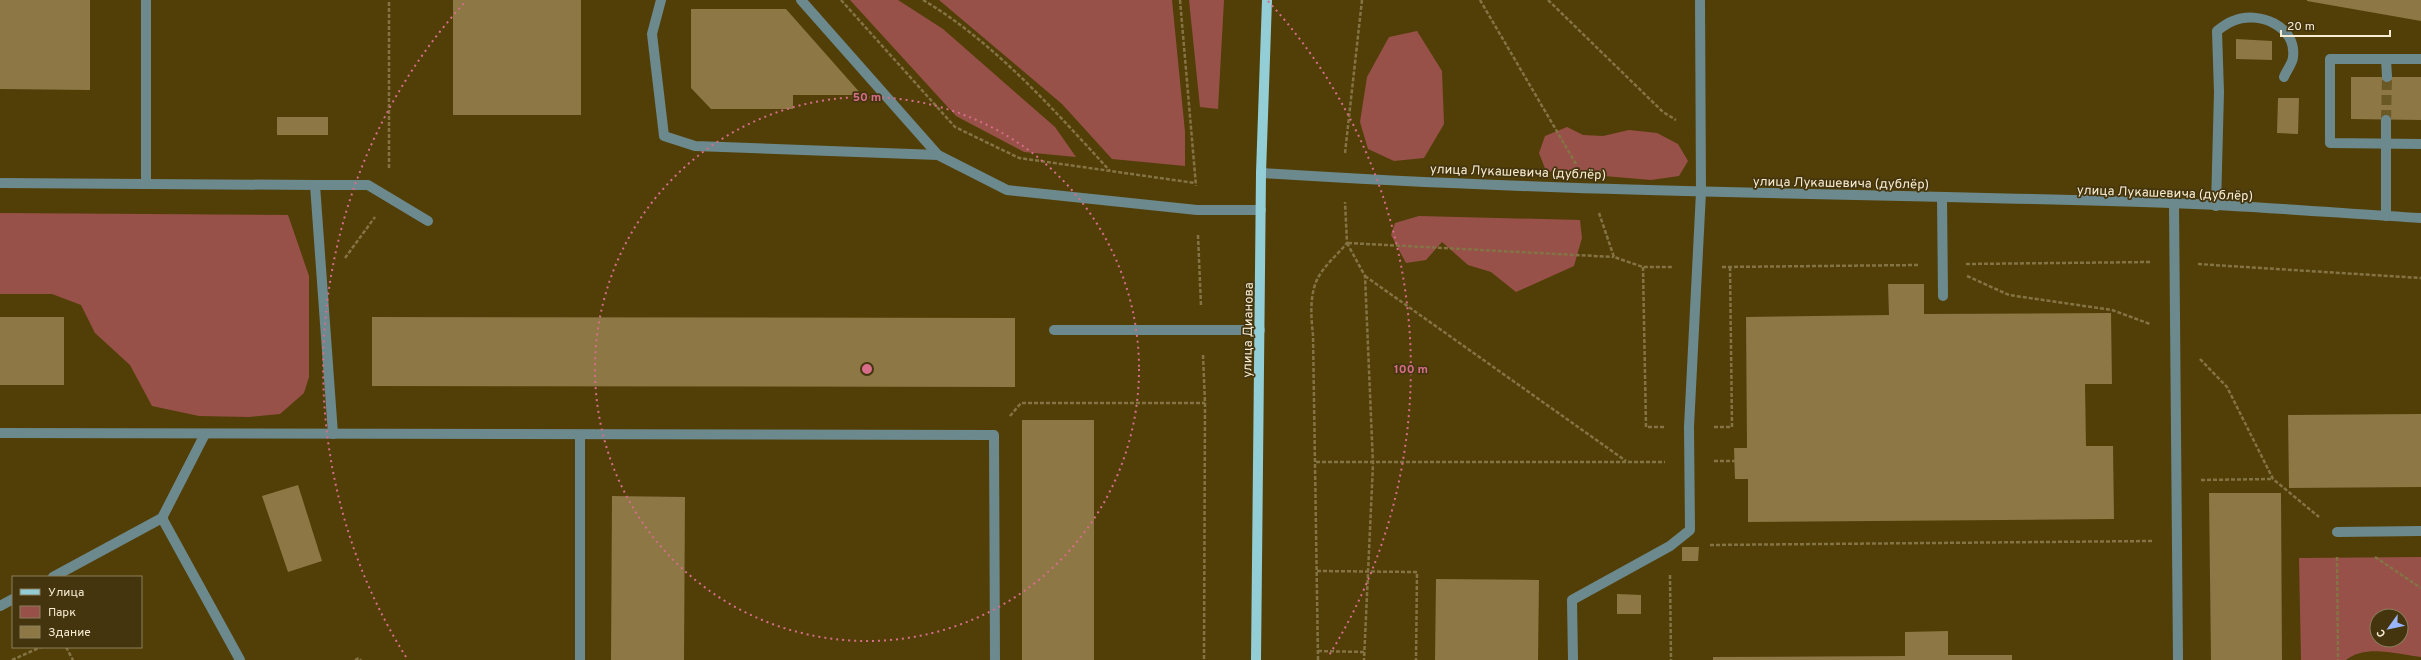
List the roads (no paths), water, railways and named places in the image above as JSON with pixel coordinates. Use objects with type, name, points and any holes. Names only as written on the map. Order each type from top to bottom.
[{"type":"main road","name":"улица Дианова","points":[[1256,660],[1261,172],[1267,0]]},
{"type":"street","points":[[146,0],[146,183]]},
{"type":"street","points":[[661,0],[652,34],[664,136],[695,146],[938,155]]},
{"type":"street","points":[[801,0],[938,155],[1007,190],[1197,210],[1261,210]]},
{"type":"street","points":[[1573,660],[1572,600],[1670,546],[1690,530],[1689,427],[1701,192],[1700,0]]},
{"type":"street","points":[[2216,206],[2219,92],[2217,31],[2234,20],[2259,18],[2276,22],[2290,37],[2294,57],[2284,77]]},
{"type":"street","points":[[2421,59],[2330,59],[2330,143],[2421,144]]},
{"type":"street","points":[[2386,59],[2386,77]]},
{"type":"street","points":[[2386,120],[2386,216]]},
{"type":"street","name":"улица Лукашевича (дублёр)","points":[[1261,172],[1343,178],[1701,192],[2174,204],[2421,218]]},
{"type":"street","points":[[0,184],[146,183],[368,185],[428,221]]},
{"type":"street","points":[[315,185],[333,434]]},
{"type":"street","points":[[1942,198],[1943,296]]},
{"type":"street","points":[[2174,204],[2178,660]]},
{"type":"street","points":[[1054,330],[1260,330]]},
{"type":"street","points":[[0,433],[994,435],[995,660]]},
{"type":"street","points":[[55,576],[162,518],[205,434]]},
{"type":"street","points":[[580,435],[580,660]]},
{"type":"street","points":[[162,518],[240,660]]},
{"type":"street","points":[[2337,532],[2421,531]]},
{"type":"street","points":[[0,606],[12,600]]},
{"type":"tunnel","points":[[2386,120],[2387,77]]}]
